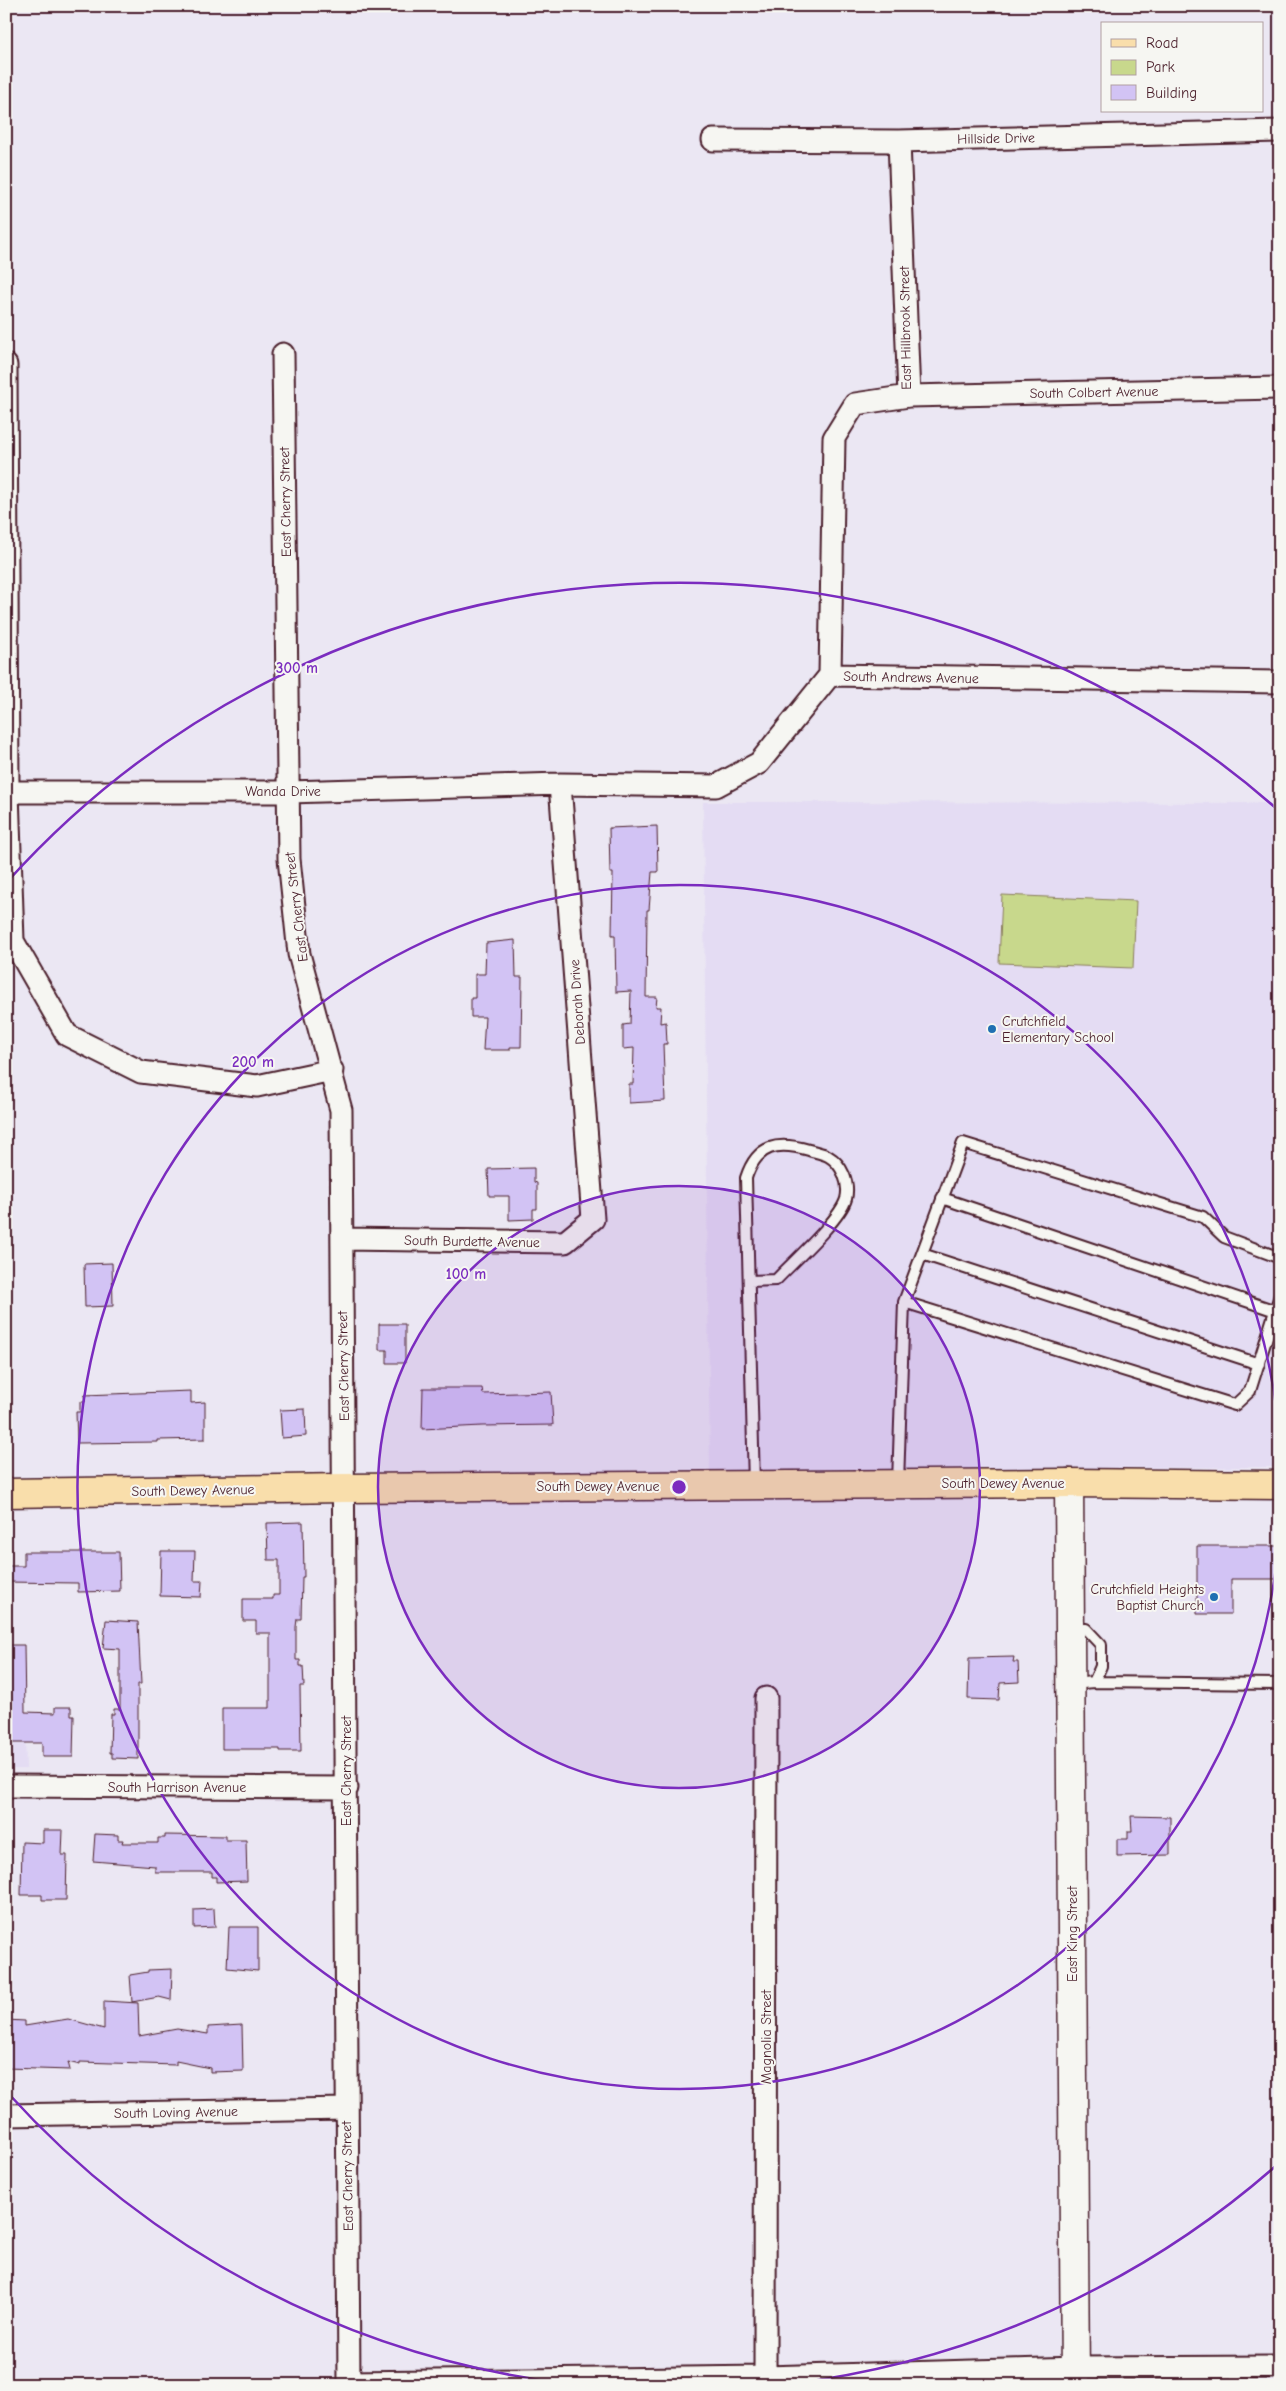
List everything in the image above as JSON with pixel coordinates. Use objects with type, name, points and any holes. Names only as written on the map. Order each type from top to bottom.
[{"type":"main road","name":"South Dewey Avenue","points":[[6,1493],[344,1488],[898,1484],[1280,1485]]},
{"type":"street","name":"Hillside Drive","points":[[713,140],[899,140],[1280,131]]},
{"type":"street","name":"East Hillbrook Street","points":[[830,675],[834,438],[855,404],[909,396],[899,140]]},
{"type":"street","name":"East Cherry Street","points":[[283,354],[289,859],[299,954],[332,1070],[341,1110],[347,1788],[346,2109],[349,2383]]},
{"type":"street","points":[[6,365],[7,792],[14,942],[67,1035],[141,1072],[257,1086],[332,1070]]},
{"type":"street","name":"South Colbert Avenue","points":[[909,396],[1280,388]]},
{"type":"street","name":"South Andrews Avenue","points":[[560,784],[716,786],[759,763],[830,675],[1280,682]]},
{"type":"street","name":"Wanda Drive","points":[[7,792],[289,792],[560,784]]},
{"type":"street","name":"Deborah Drive","points":[[560,784],[593,1219]]},
{"type":"street","name":"South Burdette Avenue","points":[[342,1239],[565,1242],[593,1219]]},
{"type":"street","name":"East King Street","points":[[1069,1483],[1070,1628],[1082,1683],[1075,2376]]},
{"type":"street","name":"Magnolia Street","points":[[766,1698],[766,2377]]},
{"type":"street","name":"South Harrison Avenue","points":[[6,1786],[347,1788]]},
{"type":"street","name":"South Loving Avenue","points":[[6,2115],[346,2109]]},
{"type":"street","points":[[349,2383],[766,2377],[1236,2376],[1280,2367]]},
{"type":"lane","points":[[898,1484],[904,1302],[963,1143],[1203,1217],[1224,1237],[1280,1258]]},
{"type":"lane","points":[[750,1281],[776,1280],[839,1213],[846,1198],[846,1178],[838,1165],[828,1156],[788,1144],[774,1146],[762,1152],[751,1164],[746,1178],[754,1485]]},
{"type":"lane","points":[[942,1198],[1276,1311]]},
{"type":"lane","points":[[922,1254],[1259,1364]]},
{"type":"lane","points":[[904,1302],[1235,1405],[1250,1391],[1280,1295]]},
{"type":"lane","points":[[1082,1683],[1280,1684]]},
{"type":"shaded area","name":"Crutchfield Elementary School","points":[[703,802],[1280,803],[1280,1467],[710,1470]]},
{"type":"shaded area","points":[[6,1526],[9,1526],[12,1645],[23,1646],[26,1769],[6,1769]]},
{"type":"green space","points":[[1002,895],[1136,901],[1133,968],[999,963]]},
{"type":"building","points":[[657,826],[658,872],[652,872],[649,910],[647,910],[646,997],[657,997],[656,1007],[661,1007],[660,1023],[666,1022],[667,1044],[663,1044],[665,1101],[629,1103],[629,1084],[633,1084],[634,1048],[623,1049],[623,1025],[630,1024],[631,991],[616,992],[615,935],[612,935],[613,873],[610,873],[609,828]]},
{"type":"building","points":[[515,940],[516,977],[522,977],[521,1047],[510,1047],[510,1050],[483,1050],[485,1017],[471,1017],[471,998],[475,998],[475,974],[485,974],[486,943]]},
{"type":"building","points":[[534,1168],[534,1182],[537,1183],[537,1209],[533,1209],[533,1219],[509,1220],[509,1196],[489,1196],[488,1169]]},
{"type":"building","points":[[112,1263],[113,1306],[85,1307],[84,1264]]},
{"type":"building","points":[[379,1324],[405,1324],[405,1363],[387,1363],[387,1350],[379,1350]]},
{"type":"building","points":[[423,1388],[482,1388],[483,1394],[551,1392],[553,1425],[422,1429]]},
{"type":"building","points":[[191,1391],[191,1403],[205,1402],[205,1439],[158,1440],[158,1442],[77,1443],[76,1412],[80,1412],[80,1402],[85,1402],[84,1395]]},
{"type":"building","points":[[305,1409],[306,1436],[282,1438],[280,1410]]},
{"type":"building","points":[[303,1522],[304,1577],[302,1577],[301,1619],[297,1619],[296,1627],[296,1660],[300,1660],[300,1666],[303,1666],[304,1686],[300,1686],[301,1751],[222,1749],[222,1708],[270,1708],[270,1633],[256,1633],[256,1621],[243,1621],[243,1599],[273,1599],[273,1595],[279,1595],[279,1560],[268,1560],[267,1523]]},
{"type":"building","name":"Crutchfield Heights Baptist Church","points":[[1197,1546],[1280,1546],[1280,1579],[1231,1579],[1231,1614],[1197,1614]]},
{"type":"building","points":[[161,1551],[195,1551],[194,1581],[202,1581],[201,1597],[160,1596]]},
{"type":"building","points":[[24,1552],[119,1552],[120,1591],[78,1592],[78,1583],[6,1582],[6,1566],[24,1566]]},
{"type":"building","points":[[106,1620],[138,1622],[141,1684],[138,1684],[138,1759],[112,1758],[112,1753],[110,1753],[111,1714],[114,1714],[114,1709],[120,1709],[120,1649],[103,1648]]},
{"type":"building","points":[[6,1645],[24,1645],[25,1712],[55,1713],[55,1707],[71,1707],[71,1716],[74,1716],[73,1757],[42,1757],[42,1743],[6,1743]]},
{"type":"building","points":[[1014,1657],[1013,1662],[1018,1662],[1019,1682],[1000,1683],[999,1700],[968,1699],[969,1658]]},
{"type":"building","points":[[1131,1816],[1170,1817],[1170,1855],[1117,1856],[1117,1839],[1128,1839],[1128,1831],[1132,1831]]},
{"type":"building","points":[[43,1830],[63,1830],[62,1855],[67,1855],[66,1900],[42,1900],[42,1895],[21,1895],[22,1842],[43,1843]]},
{"type":"building","points":[[95,1834],[118,1835],[118,1840],[123,1840],[122,1843],[158,1843],[158,1838],[165,1838],[165,1835],[226,1836],[226,1840],[246,1840],[247,1881],[216,1882],[216,1877],[212,1877],[212,1872],[155,1872],[155,1866],[93,1861]]},
{"type":"building","points":[[214,1909],[215,1927],[194,1928],[194,1910]]},
{"type":"building","points":[[229,1927],[258,1927],[258,1971],[227,1968]]},
{"type":"building","points":[[172,1969],[171,2000],[159,1997],[132,2002],[130,1975],[148,1972],[148,1970]]},
{"type":"building","points":[[104,2001],[138,2003],[139,2036],[177,2029],[208,2034],[208,2027],[242,2025],[243,2071],[210,2072],[210,2068],[176,2061],[176,2065],[80,2062],[80,2065],[68,2062],[70,2070],[6,2068],[6,2020],[25,2021],[25,2026],[68,2019],[104,2029]]},
{"type":"place","name":"Crutchfield Elementary School","points":[[992,1029]]},
{"type":"place","name":"Crutchfield Heights Baptist Church","points":[[1214,1597]]}]
